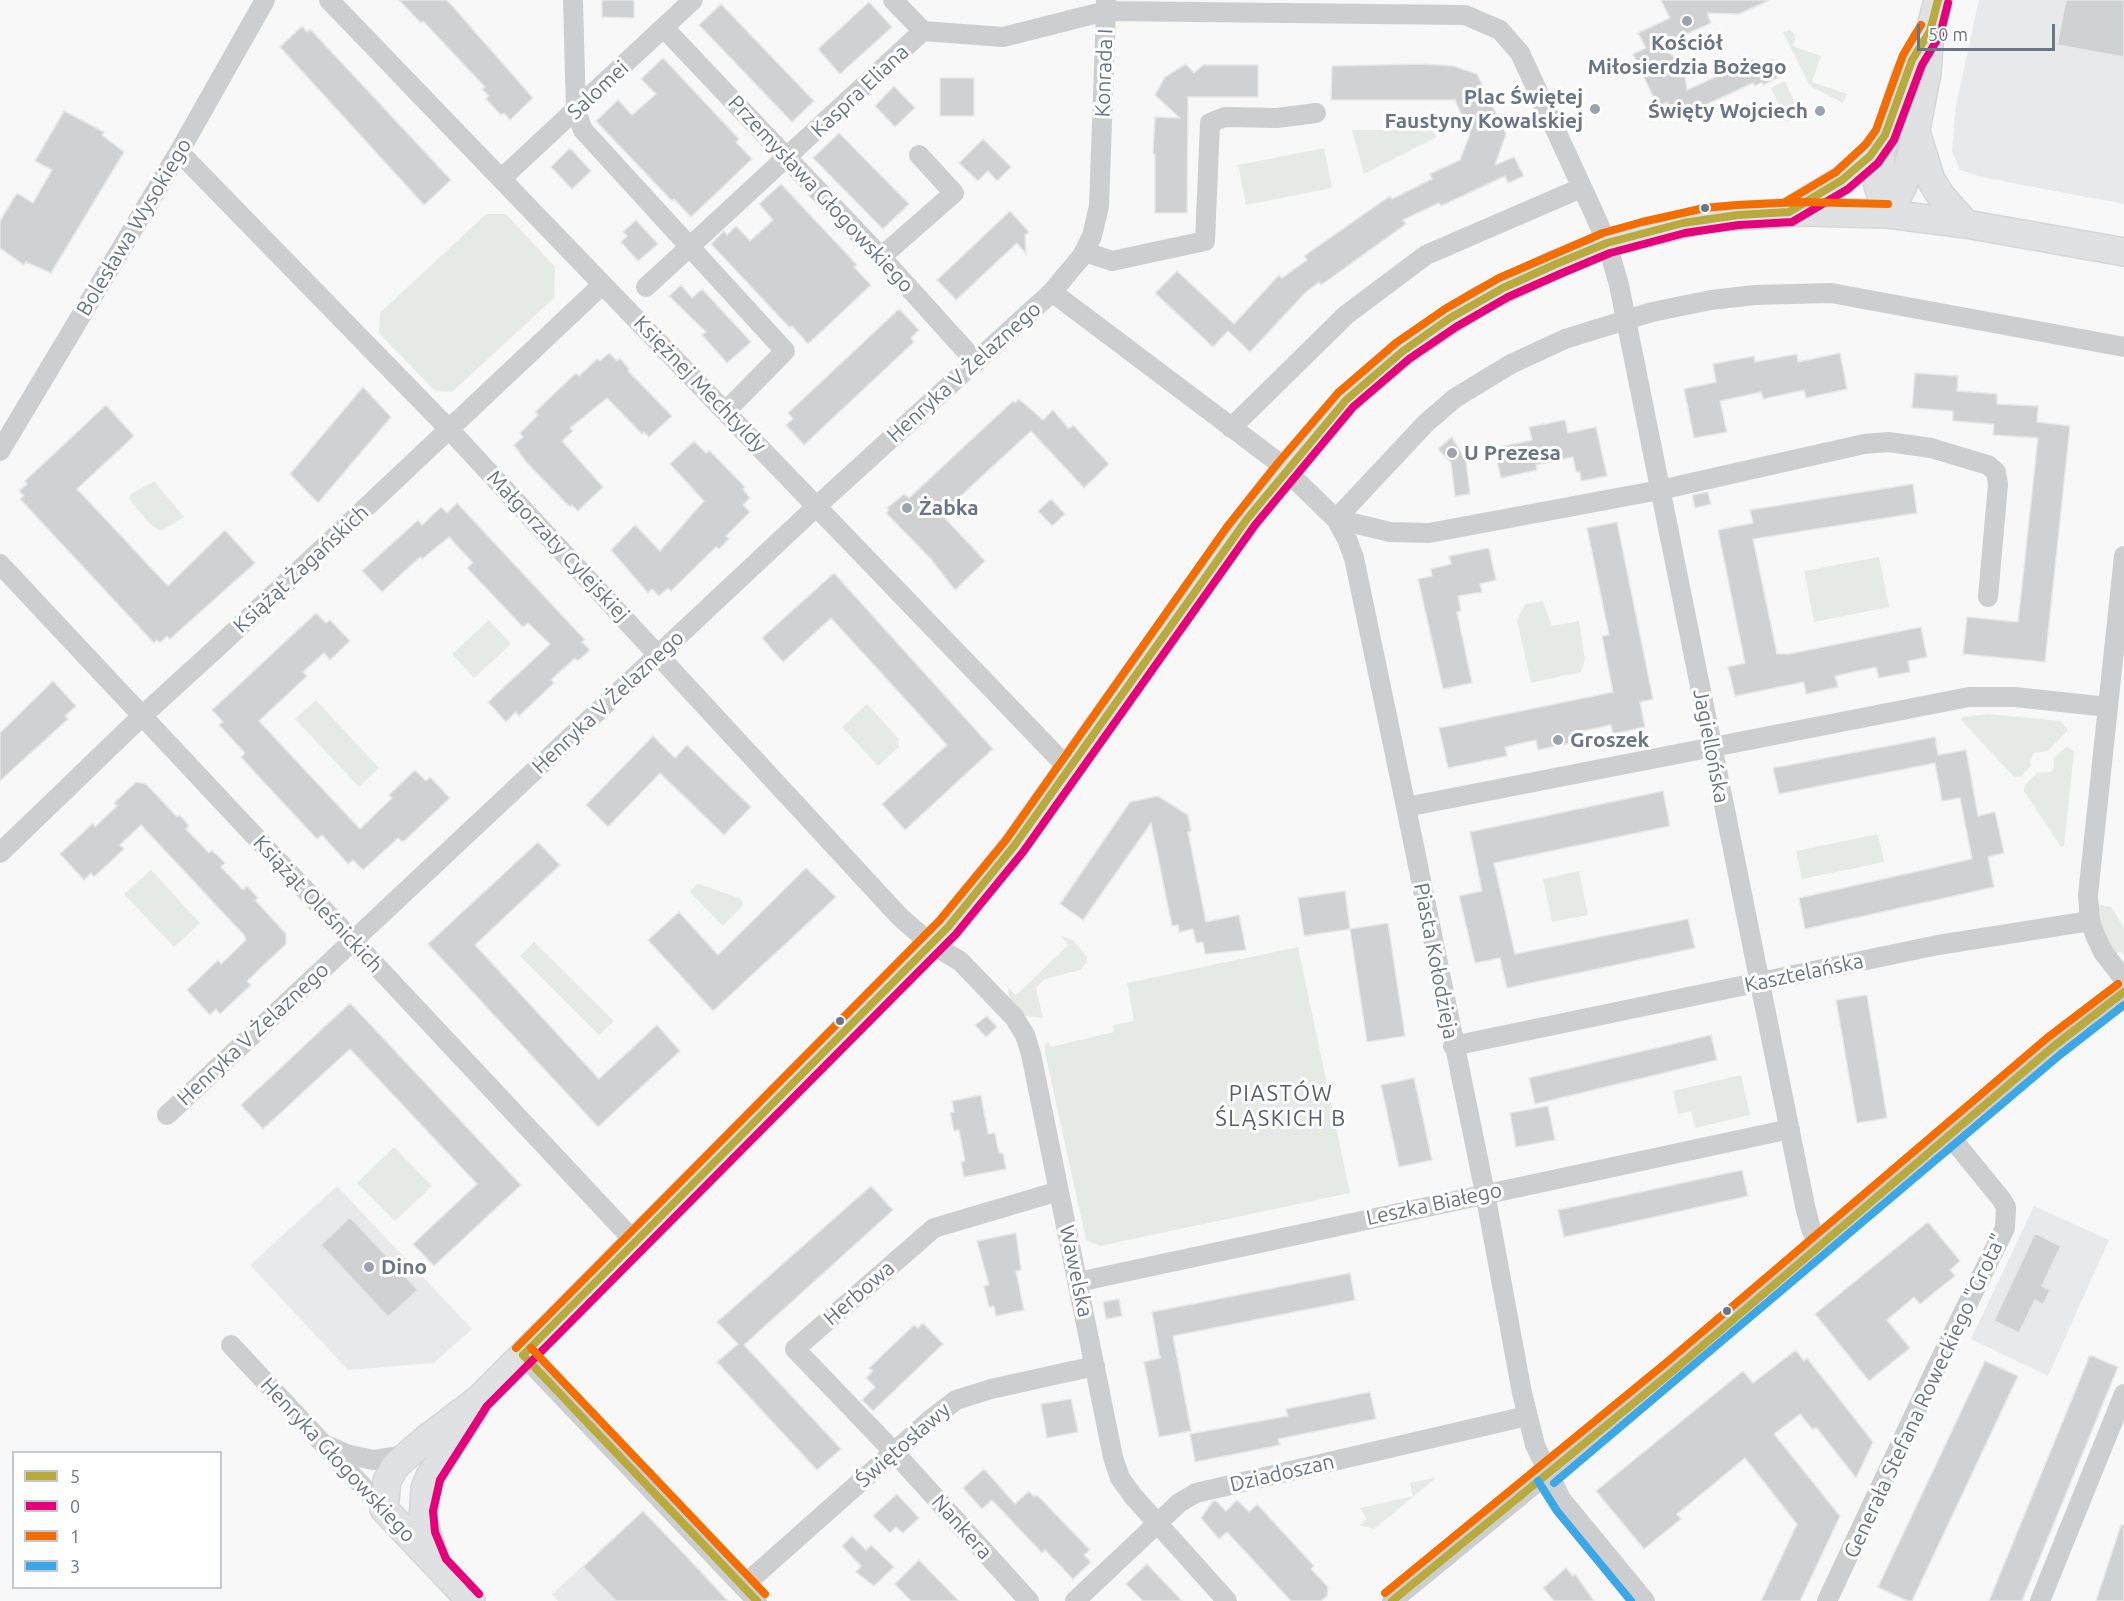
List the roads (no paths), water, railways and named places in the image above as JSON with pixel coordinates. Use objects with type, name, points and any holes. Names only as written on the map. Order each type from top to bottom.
[{"type":"street","name":"Bolesława Wysokiego","points":[[0,451],[179,152],[265,0]]},
{"type":"street","name":"Księżnej Mechtyldy","points":[[329,0],[602,285],[818,505],[1069,769]]},
{"type":"street","points":[[573,0],[576,111],[583,130],[785,351],[726,411]]},
{"type":"street","name":"Salomei","points":[[501,179],[693,0]]},
{"type":"street","points":[[893,0],[923,32],[1003,37],[1106,5]]},
{"type":"street","points":[[1888,214],[1902,188],[1916,129],[1927,73],[1930,31],[1938,0]]},
{"type":"street","name":"Konrada I","points":[[1052,292],[1085,252],[1092,236],[1099,206],[1106,5],[1390,7],[1465,15],[1500,30],[1520,53],[1606,243]]},
{"type":"street","name":"Przemysława Głogowskiego","points":[[664,28],[881,256],[976,362]]},
{"type":"street","points":[[1888,214],[1880,195],[1877,175],[1885,135],[1912,60],[1930,31]]},
{"type":"street","name":"Kaspra Eliana","points":[[646,287],[923,32]]},
{"type":"street","points":[[1085,252],[1112,261],[1205,241],[1210,123],[1225,117],[1277,118],[1316,113]]},
{"type":"street","points":[[1916,129],[1922,157],[1931,180],[1941,196],[1966,224]]},
{"type":"street","points":[[1789,212],[1842,180],[1870,156],[1885,135]]},
{"type":"street","name":"Małgorzaty Cylejskiej","points":[[179,152],[449,429],[900,917],[931,944]]},
{"type":"street","points":[[881,256],[954,193],[919,155]]},
{"type":"street","points":[[1231,428],[1346,315],[1426,255],[1581,188]]},
{"type":"street","points":[[384,1509],[387,1481],[395,1466],[479,1399],[931,944],[1014,846],[1236,533],[1286,469],[1346,400],[1403,351],[1450,318],[1503,288],[1606,243],[1707,218],[1789,212],[1888,214],[1966,224],[2124,252]]},
{"type":"street","name":"Jagiellońska","points":[[1606,243],[1619,285],[1624,319],[1790,1130],[1811,1228],[1820,1246]]},
{"type":"street","name":"Książąt Żagańskich","points":[[0,853],[142,716],[602,285]]},
{"type":"street","points":[[1052,292],[1286,469]]},
{"type":"street","name":"Henryka V Żelaznego","points":[[167,1115],[818,505],[1052,292]]},
{"type":"street","points":[[1336,519],[1426,423],[1455,398],[1511,364],[1565,339],[1624,319],[1711,300],[1792,293],[1831,293],[2124,347]]},
{"type":"street","points":[[1336,519],[1411,534],[1660,490],[1864,444],[1888,442],[1931,448],[1989,465],[1996,472],[1998,484],[1988,597]]},
{"type":"street","name":"Piasta Kołodzieja","points":[[1286,469],[1336,519],[1354,558],[1485,1193],[1527,1416],[1547,1475],[1565,1504],[1646,1601]]},
{"type":"street","points":[[2124,556],[2088,877],[2090,921],[2103,952],[2124,979]]},
{"type":"street","name":"Książąt Oleśnickich","points":[[0,564],[636,1243]]},
{"type":"street","points":[[1406,807],[1969,698],[2014,697],[2108,707]]},
{"type":"street","name":"Kasztelańska","points":[[1453,1046],[1938,945],[2090,921]]},
{"type":"street","name":"Wawelska","points":[[931,944],[947,952],[971,971],[1014,1017],[1025,1035],[1113,1457],[1120,1478],[1157,1525],[1227,1601]]},
{"type":"street","points":[[1392,1601],[1547,1475],[1949,1135],[2124,992]]},
{"type":"street","name":"Leszka Białego","points":[[1078,1282],[1485,1193],[1790,1130]]},
{"type":"street","name":"Generała Stefana Roweckiego \"Grota\"","points":[[1827,1601],[2005,1228],[2006,1207],[1949,1135]]},
{"type":"street","name":"Herbowa","points":[[894,1452],[795,1349],[934,1228],[1059,1191]]},
{"type":"street","name":"Henryka Głogowskiego","points":[[231,1345],[471,1601]]},
{"type":"street","points":[[523,1355],[757,1601]]},
{"type":"street","name":"Świętosławy","points":[[743,1586],[956,1400],[991,1389],[1095,1366]]},
{"type":"street","points":[[2040,1601],[2124,1394]]},
{"type":"street","points":[[437,1565],[423,1521],[423,1498],[430,1476],[479,1399]]},
{"type":"street","name":"Dziadoszan","points":[[1075,1601],[1179,1503],[1196,1493],[1527,1416]]},
{"type":"street","points":[[320,1441],[360,1458],[386,1460],[409,1454]]},
{"type":"street","name":"Nankera","points":[[894,1452],[1029,1601]]},
{"type":"street","points":[[384,1509],[409,1495],[430,1476]]},
{"type":"place","name":"Kościół Miłosierdzia Bożego","points":[[1687,21]]},
{"type":"place","name":"Plac Świętej Faustyny Kowalskiej","points":[[1595,109]]},
{"type":"place","name":"Święty Wojciech","points":[[1820,111]]},
{"type":"place","name":"U Prezesa","points":[[1452,453]]},
{"type":"place","name":"Żabka","points":[[907,508]]},
{"type":"place","name":"Groszek","points":[[1558,740]]},
{"type":"place","name":"Dino","points":[[369,1267]]},
{"type":"district","name":"PIASTÓW ŚLĄSKICH B","points":[[1281,1106]]}]
